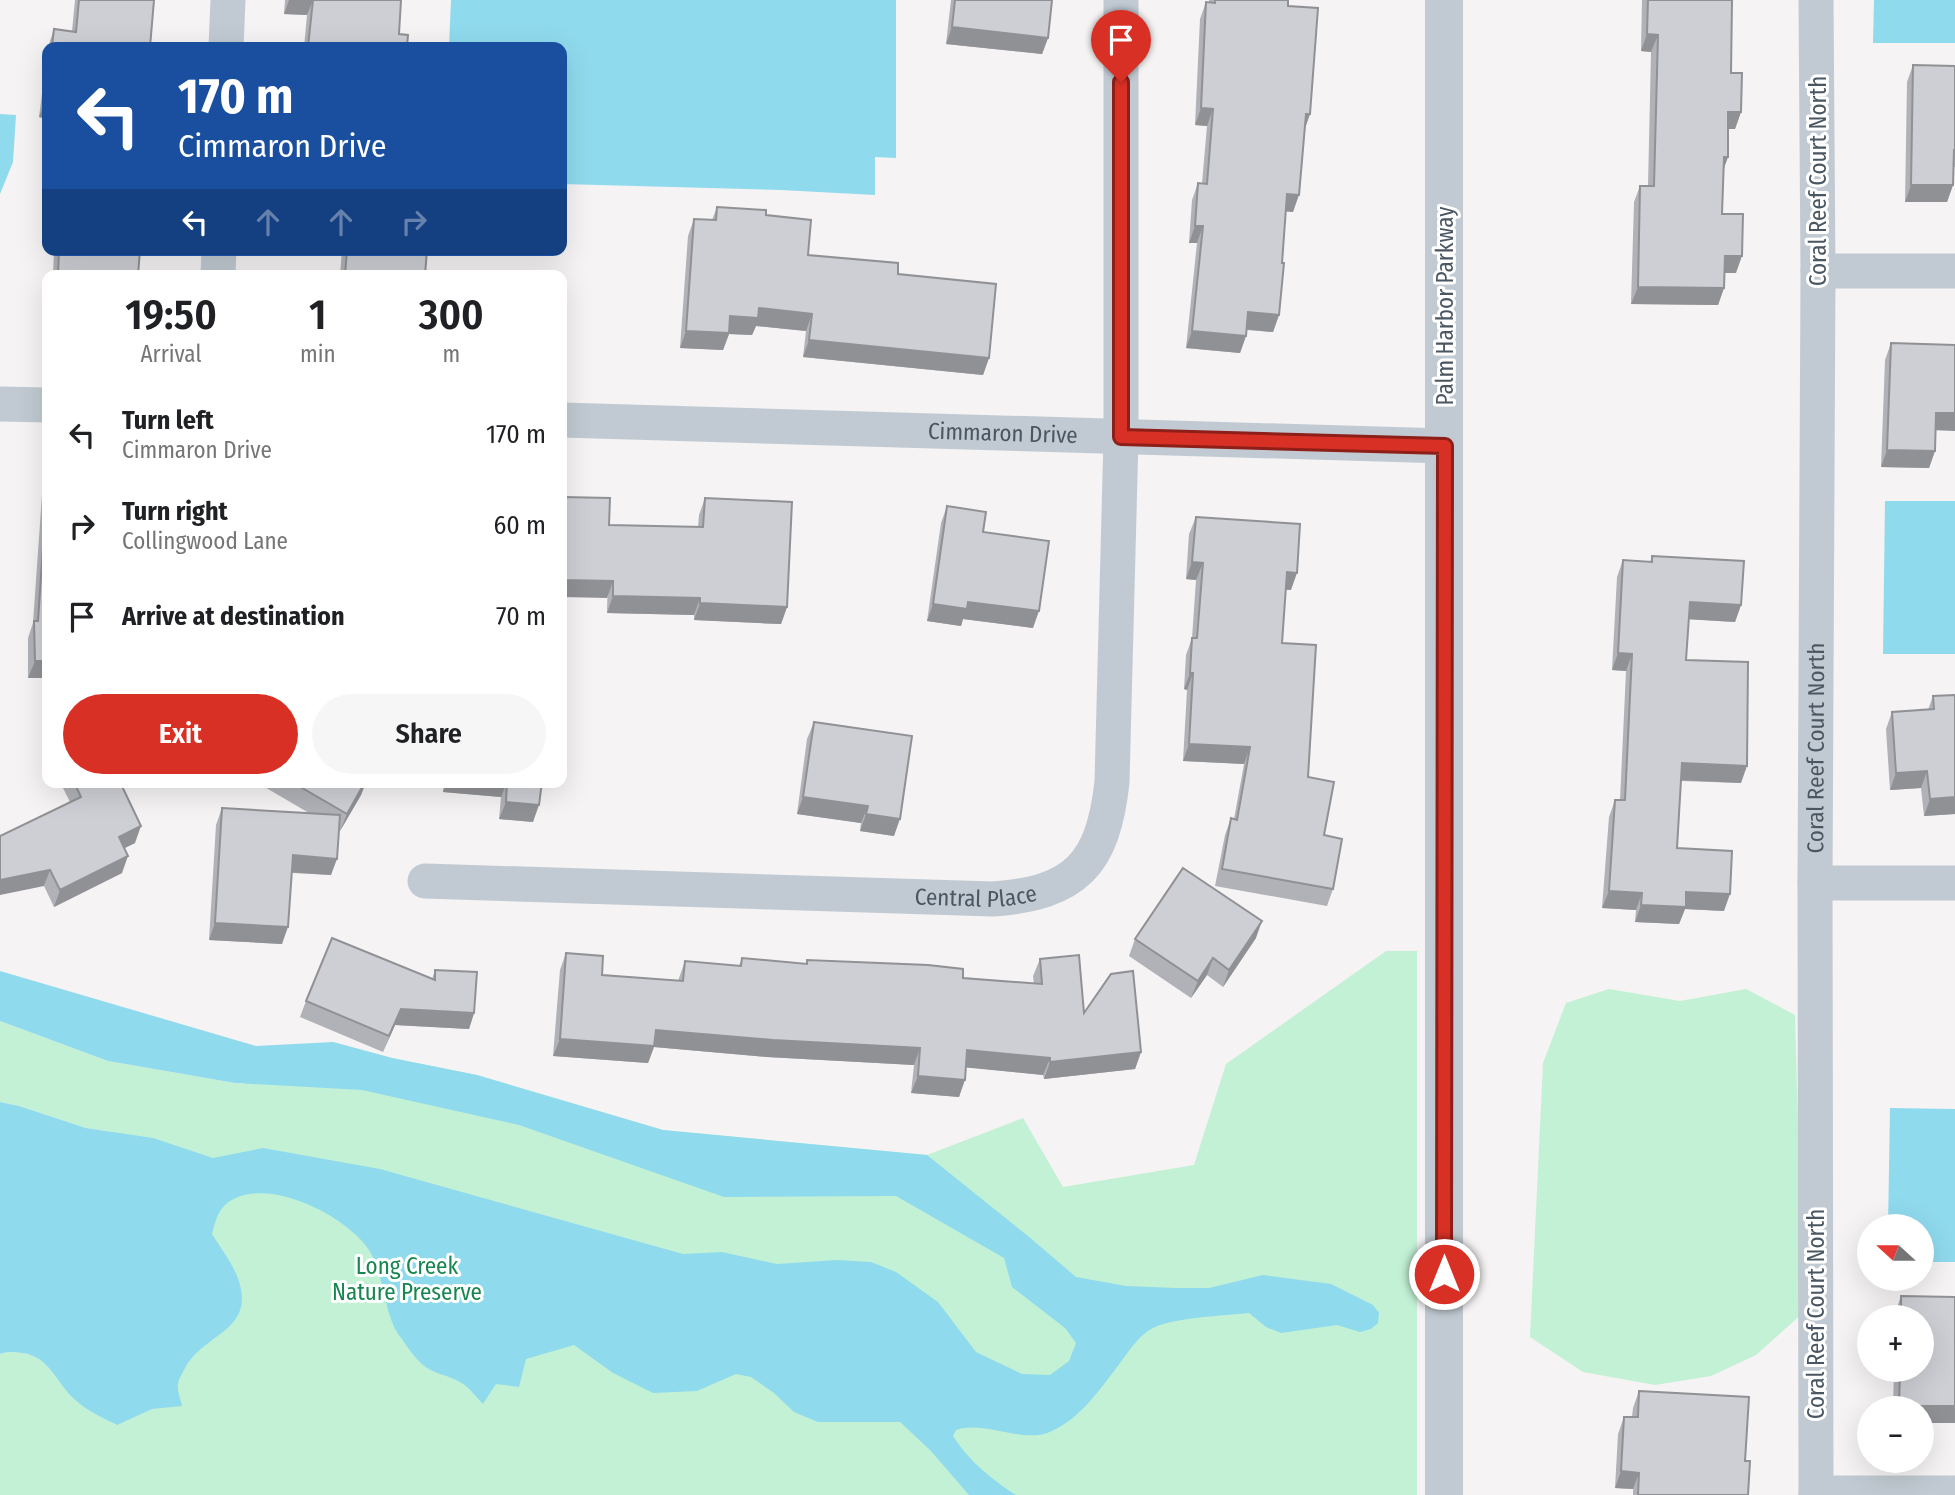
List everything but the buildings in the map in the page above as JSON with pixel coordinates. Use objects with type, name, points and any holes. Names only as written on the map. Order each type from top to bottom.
[{"type":"street","points":[[226,42],[228,0]]},
{"type":"street","name":"Central Place","points":[[425,881],[965,900],[1031,895],[1064,882],[1079,870],[1101,838],[1110,803],[1121,437],[1121,0]]},
{"type":"street","name":"Palm Harbor Parkway","points":[[1444,0],[1444,1495]]},
{"type":"street","name":"Coral Reef Court North","points":[[1816,0],[1816,1494]]},
{"type":"street","points":[[1818,271],[1955,271]]},
{"type":"street","points":[[0,404],[42,405]]},
{"type":"street","name":"Cimmaron Drive","points":[[567,420],[1445,446]]},
{"type":"street","points":[[1815,883],[1955,883]]},
{"type":"street","points":[[1816,1494],[1955,1493]]},
{"type":"green space","name":"Long Creek Nature Preserve","points":[[1386,951],[1417,951],[1417,1495],[0,1495],[0,1354],[22,1353],[39,1359],[74,1399],[116,1425],[218,1158],[86,1128],[0,1102],[0,1021],[108,1061],[243,1084],[333,1042],[392,1058],[477,1075],[663,1130],[927,1155],[1023,1118],[1063,1187],[1194,1165],[1226,1064]]},
{"type":"green space","points":[[1609,989],[1680,1001],[1746,989],[1795,1015],[1803,1313],[1756,1355],[1711,1376],[1655,1385],[1583,1372],[1530,1337],[1543,1063],[1566,1003]]},
{"type":"water","points":[[451,0],[896,0],[896,158],[875,157],[875,195],[567,184],[567,42],[449,42]]},
{"type":"water","points":[[1874,0],[1955,0],[1955,43],[1873,43]]},
{"type":"water","points":[[0,114],[16,115],[13,162],[0,194]]},
{"type":"water","points":[[1885,501],[1955,501],[1955,654],[1883,654]]},
{"type":"water","points":[[0,971],[256,1046],[333,1042],[392,1058],[477,1075],[663,1130],[927,1155],[1076,1277],[1126,1286],[1176,1288],[1209,1288],[1263,1275],[1331,1284],[1373,1305],[1379,1313],[1378,1323],[1371,1329],[1360,1332],[1337,1325],[1281,1333],[1266,1327],[1249,1313],[1187,1319],[1153,1328],[1135,1344],[1081,1410],[1052,1431],[1029,1435],[979,1428],[956,1430],[953,1436],[973,1461],[1016,1495],[969,1495],[931,1451],[900,1422],[818,1422],[794,1412],[774,1393],[751,1377],[736,1374],[697,1391],[653,1393],[613,1373],[574,1345],[526,1359],[519,1387],[496,1384],[483,1404],[463,1384],[426,1367],[411,1352],[391,1320],[375,1261],[358,1237],[323,1212],[302,1202],[260,1193],[241,1196],[225,1205],[217,1218],[212,1234],[237,1276],[242,1295],[241,1309],[226,1330],[192,1357],[184,1370],[178,1387],[182,1406],[152,1409],[117,1425],[79,1403],[39,1359],[22,1353],[0,1354],[0,1102],[86,1128],[153,1138],[213,1158],[263,1148],[380,1169],[683,1254],[722,1252],[777,1264],[837,1260],[871,1262],[896,1272],[938,1302],[976,1352],[1022,1374],[1050,1375],[1069,1361],[1076,1343],[1065,1328],[1012,1287],[1004,1258],[896,1196],[724,1197],[519,1125],[362,1090],[235,1083],[108,1061],[0,1021]]},
{"type":"water","points":[[1890,1108],[1955,1109],[1955,1262],[1934,1262],[1934,1214],[1888,1214]]},
{"type":"route","points":[[1121,82],[1121,437],[1445,446],[1444,1274]]}]
